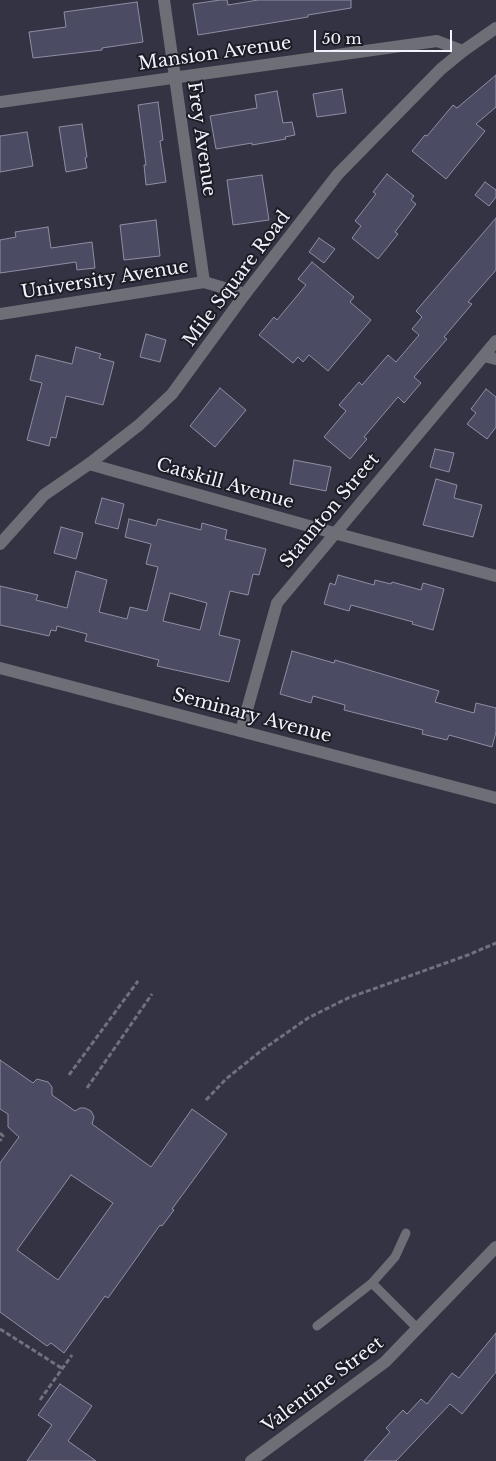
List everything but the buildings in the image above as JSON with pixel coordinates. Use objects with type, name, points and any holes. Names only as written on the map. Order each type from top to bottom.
[{"type":"street","name":"Frey Avenue","points":[[164,0],[204,282]]},
{"type":"street","name":"Mile Square Road","points":[[0,544],[44,495],[89,464],[139,425],[172,394],[245,294],[338,174],[441,69],[496,28]]},
{"type":"street","name":"Mansion Avenue","points":[[0,102],[437,40],[463,51]]},
{"type":"street","name":"University Avenue","points":[[0,314],[204,282],[245,294]]},
{"type":"street","name":"Staunton Street","points":[[240,731],[277,603],[334,533],[490,357],[496,341]]},
{"type":"street","name":"Catskill Avenue","points":[[89,464],[334,533],[496,576]]},
{"type":"street","name":"Seminary Avenue","points":[[0,668],[496,798]]},
{"type":"street","name":"Valentine Street","points":[[251,1461],[386,1362],[496,1248]]},
{"type":"lane","points":[[317,1326],[372,1283],[395,1257],[406,1233]]},
{"type":"lane","points":[[372,1283],[418,1329]]},
{"type":"path","points":[[206,1100],[226,1079],[308,1018],[348,998],[468,956],[496,943]]},
{"type":"path","points":[[69,1075],[138,981]]},
{"type":"path","points":[[87,1088],[152,994]]},
{"type":"path","points":[[0,1133],[3,1136],[0,1141]]},
{"type":"path","points":[[0,1329],[62,1369]]},
{"type":"path","points":[[40,1400],[72,1355]]}]
